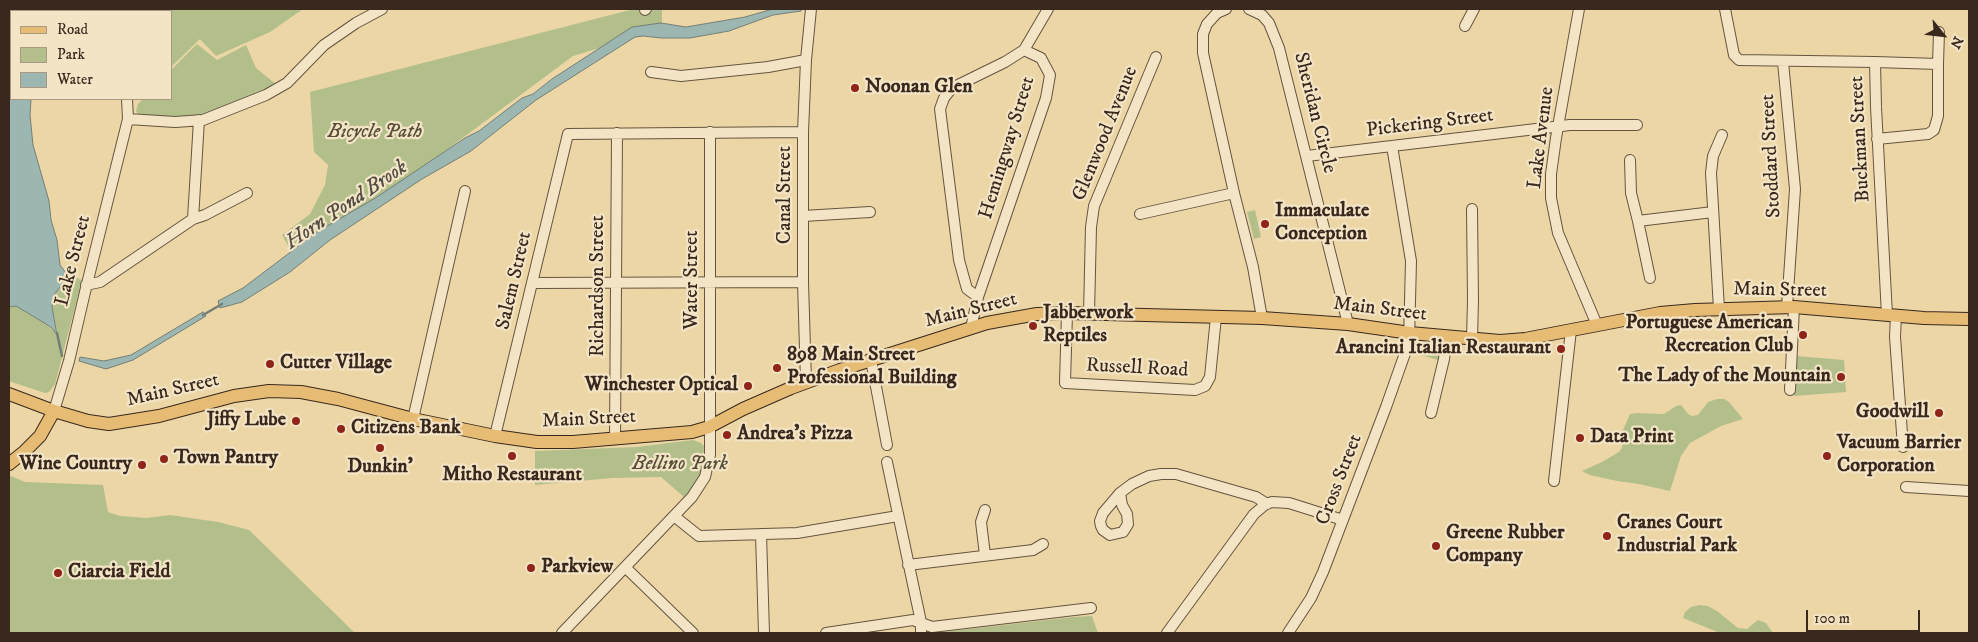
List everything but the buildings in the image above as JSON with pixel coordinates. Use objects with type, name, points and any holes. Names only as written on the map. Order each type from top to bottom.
[{"type":"main road","name":"Main Street","points":[[9,394],[54,411],[88,421],[109,424],[159,416],[234,396],[268,391],[301,392],[338,399],[413,419],[495,436],[537,442],[573,442],[692,432],[709,427],[743,409],[806,382],[972,328],[1036,314],[1067,313],[1262,318],[1348,324],[1447,337],[1509,341],[1666,312],[1719,309],[1790,307],[1969,319]]},
{"type":"main road","points":[[9,464],[40,436],[54,411]]},
{"type":"street","points":[[128,119],[167,122],[199,120],[266,94],[287,83],[324,45],[356,23],[382,9]]},
{"type":"street","name":"Canal Street","points":[[806,382],[803,282],[803,132],[806,60],[811,9]]},
{"type":"street","points":[[1024,50],[1048,9]]},
{"type":"street","points":[[1226,9],[1217,13],[1207,24],[1203,34],[1202,53],[1253,267],[1262,318]]},
{"type":"street","name":"Sheridan Circle","points":[[1249,9],[1262,15],[1269,23],[1274,34],[1348,324]]},
{"type":"street","points":[[1465,26],[1474,9]]},
{"type":"street","name":"Lake Avenue","points":[[1579,9],[1558,126],[1551,180],[1553,213],[1567,258],[1597,325]]},
{"type":"street","name":"Buckman Street","points":[[1725,9],[1732,48],[1737,59],[1744,61],[1783,62],[1875,62],[1877,139],[1903,447]]},
{"type":"street","points":[[1877,139],[1928,134],[1934,130],[1937,120],[1939,32]]},
{"type":"street","name":"Hemingway Street","points":[[972,328],[978,297],[1046,98],[1050,76],[1042,58],[1024,50],[1005,62],[952,88],[944,98],[940,109],[959,260],[967,289],[978,297]]},
{"type":"street","name":"Glenwood Avenue","points":[[1089,314],[1091,227],[1094,206],[1156,57]]},
{"type":"street","points":[[651,72],[682,76],[768,67],[806,60]]},
{"type":"street","name":"Stoddard Street","points":[[1783,62],[1796,189],[1790,307],[1790,390]]},
{"type":"street","points":[[1875,62],[1938,64]]},
{"type":"street","name":"Lake Street","points":[[54,411],[69,361],[128,119],[128,100]]},
{"type":"street","points":[[193,219],[199,120]]},
{"type":"street","name":"Pickering Street","points":[[1306,156],[1558,126],[1637,125]]},
{"type":"street","name":"Water Street","points":[[562,633],[692,497],[706,478],[710,455],[710,132]]},
{"type":"street","points":[[617,133],[803,132]]},
{"type":"street","name":"Salem Street","points":[[495,436],[568,134],[617,133]]},
{"type":"street","name":"Richardson Street","points":[[615,439],[617,133]]},
{"type":"street","points":[[1719,309],[1711,165],[1722,135]]},
{"type":"street","name":"Cross Street","points":[[1288,633],[1313,594],[1344,520],[1408,346],[1410,333],[1411,261],[1392,146]]},
{"type":"street","points":[[1630,160],[1631,193],[1650,278]]},
{"type":"street","points":[[413,419],[465,191]]},
{"type":"street","points":[[86,285],[100,282],[193,219],[205,216],[247,192]]},
{"type":"street","points":[[1140,214],[1234,193]]},
{"type":"street","points":[[1472,209],[1474,300],[1472,339]]},
{"type":"street","points":[[803,216],[870,212]]},
{"type":"street","points":[[1638,221],[1713,212]]},
{"type":"street","points":[[532,283],[803,282]]},
{"type":"street","name":"Russell Road","points":[[1067,313],[1066,383],[1195,390],[1205,386],[1210,377],[1216,317]]},
{"type":"street","points":[[1554,481],[1572,330]]},
{"type":"street","points":[[1430,412],[1444,359],[1447,337]]},
{"type":"street","points":[[871,360],[887,445]]},
{"type":"street","points":[[887,462],[921,622],[921,633]]},
{"type":"street","points":[[1120,492],[1149,476],[1176,474],[1256,497],[1267,504]]},
{"type":"street","points":[[1906,487],[1969,492]]},
{"type":"street","points":[[1167,633],[1254,514],[1267,504],[1272,502],[1289,503],[1344,520]]},
{"type":"street","points":[[985,510],[981,522],[985,555]]},
{"type":"street","points":[[674,516],[699,536],[797,533],[898,516]]},
{"type":"street","points":[[761,534],[764,633]]},
{"type":"street","points":[[908,565],[1033,550],[1043,544]]},
{"type":"street","points":[[625,568],[693,633]]},
{"type":"street","points":[[826,633],[913,620],[932,627],[1091,608]]},
{"type":"green space","points":[[303,9],[270,32],[216,56],[200,39],[172,66],[172,10],[112,10]]},
{"type":"green space","name":"Bicycle Path","points":[[634,9],[662,9],[662,29],[573,56],[371,206],[298,263],[282,235],[310,214],[325,185],[328,165],[314,152],[310,92]]},
{"type":"green space","points":[[197,44],[217,60],[246,45],[256,68],[277,85],[215,111],[195,116],[140,116],[136,111],[138,104],[142,100],[172,100],[172,69]]},
{"type":"green space","points":[[1255,210],[1261,237],[1254,239],[1247,212]]},
{"type":"green space","points":[[66,273],[82,280],[55,384],[49,392],[45,393],[9,381],[9,307],[16,306],[57,333],[52,307],[54,295],[66,279]]},
{"type":"green space","points":[[1421,345],[1443,346],[1441,361],[1415,353]]},
{"type":"green space","points":[[1796,356],[1844,360],[1846,392],[1794,396]]},
{"type":"green space","points":[[1724,399],[1729,402],[1743,419],[1721,426],[1690,443],[1681,456],[1670,491],[1590,475],[1582,471],[1619,452],[1622,448],[1623,430],[1630,414],[1664,414],[1681,405],[1688,414],[1692,416],[1698,415],[1708,402]]},
{"type":"green space","name":"Bellino Park","points":[[693,440],[704,446],[703,471],[690,492],[684,497],[661,477],[612,478],[535,485],[535,451],[637,447]]},
{"type":"green space","points":[[11,476],[25,482],[103,485],[108,512],[120,516],[147,518],[170,515],[218,522],[249,530],[355,633],[9,633],[9,477]]},
{"type":"green space","points":[[1699,605],[1708,606],[1717,611],[1738,628],[1747,629],[1758,620],[1766,623],[1773,633],[1720,633],[1683,618],[1685,612],[1691,607]]},
{"type":"green space","points":[[1092,616],[1098,633],[934,633],[1073,617]]},
{"type":"water","name":"Horn Pond Brook","points":[[773,9],[802,9],[801,11],[773,15],[729,31],[690,38],[635,37],[536,100],[471,151],[422,179],[330,240],[290,272],[242,302],[220,308],[218,301],[243,288],[317,232],[377,197],[465,138],[479,131],[522,98],[533,94],[552,79],[632,27],[661,23],[686,27],[745,17]]},
{"type":"water","points":[[9,26],[10,100],[31,100],[30,115],[33,145],[49,201],[60,265],[66,273],[66,279],[54,295],[52,307],[57,335],[52,328],[16,306],[9,307]]},
{"type":"water","points":[[203,312],[206,316],[133,360],[106,369],[79,361],[80,357],[104,361],[131,355]]},
{"type":"waterway","name":"Horn Pond Brook","points":[[203,315],[222,304]]},
{"type":"waterway","name":"Horn Pond Brook","points":[[57,333],[62,356]]},
{"type":"place","name":"Noonan Glen","points":[[855,88]]},
{"type":"place","name":"Immaculate Conception","points":[[1265,224]]},
{"type":"place","name":"Jabberwork Reptiles","points":[[1033,326]]},
{"type":"place","name":"Portuguese American Recreation Club","points":[[1803,335]]},
{"type":"place","name":"Arancini Italian Restaurant","points":[[1561,349]]},
{"type":"place","name":"Cutter Village","points":[[270,364]]},
{"type":"place","name":"898 Main Street Professional Building","points":[[777,368]]},
{"type":"place","name":"The Lady of the Mountain","points":[[1841,377]]},
{"type":"place","name":"Winchester Optical","points":[[748,386]]},
{"type":"place","name":"Goodwill","points":[[1939,413]]},
{"type":"place","name":"Jiffy Lube","points":[[296,421]]},
{"type":"place","name":"Citizens Bank","points":[[341,429]]},
{"type":"place","name":"Andrea's Pizza","points":[[727,435]]},
{"type":"place","name":"Data Print","points":[[1580,438]]},
{"type":"place","name":"Dunkin'","points":[[380,448]]},
{"type":"place","name":"Mitho Restaurant","points":[[512,456]]},
{"type":"place","name":"Vacuum Barrier Corporation","points":[[1827,456]]},
{"type":"place","name":"Town Pantry","points":[[164,459]]},
{"type":"place","name":"Wine Country","points":[[142,465]]},
{"type":"place","name":"Cranes Court Industrial Park","points":[[1607,536]]},
{"type":"place","name":"Greene Rubber Company","points":[[1436,546]]},
{"type":"place","name":"Parkview","points":[[531,568]]},
{"type":"place","name":"Ciarcia Field","points":[[58,573]]}]
